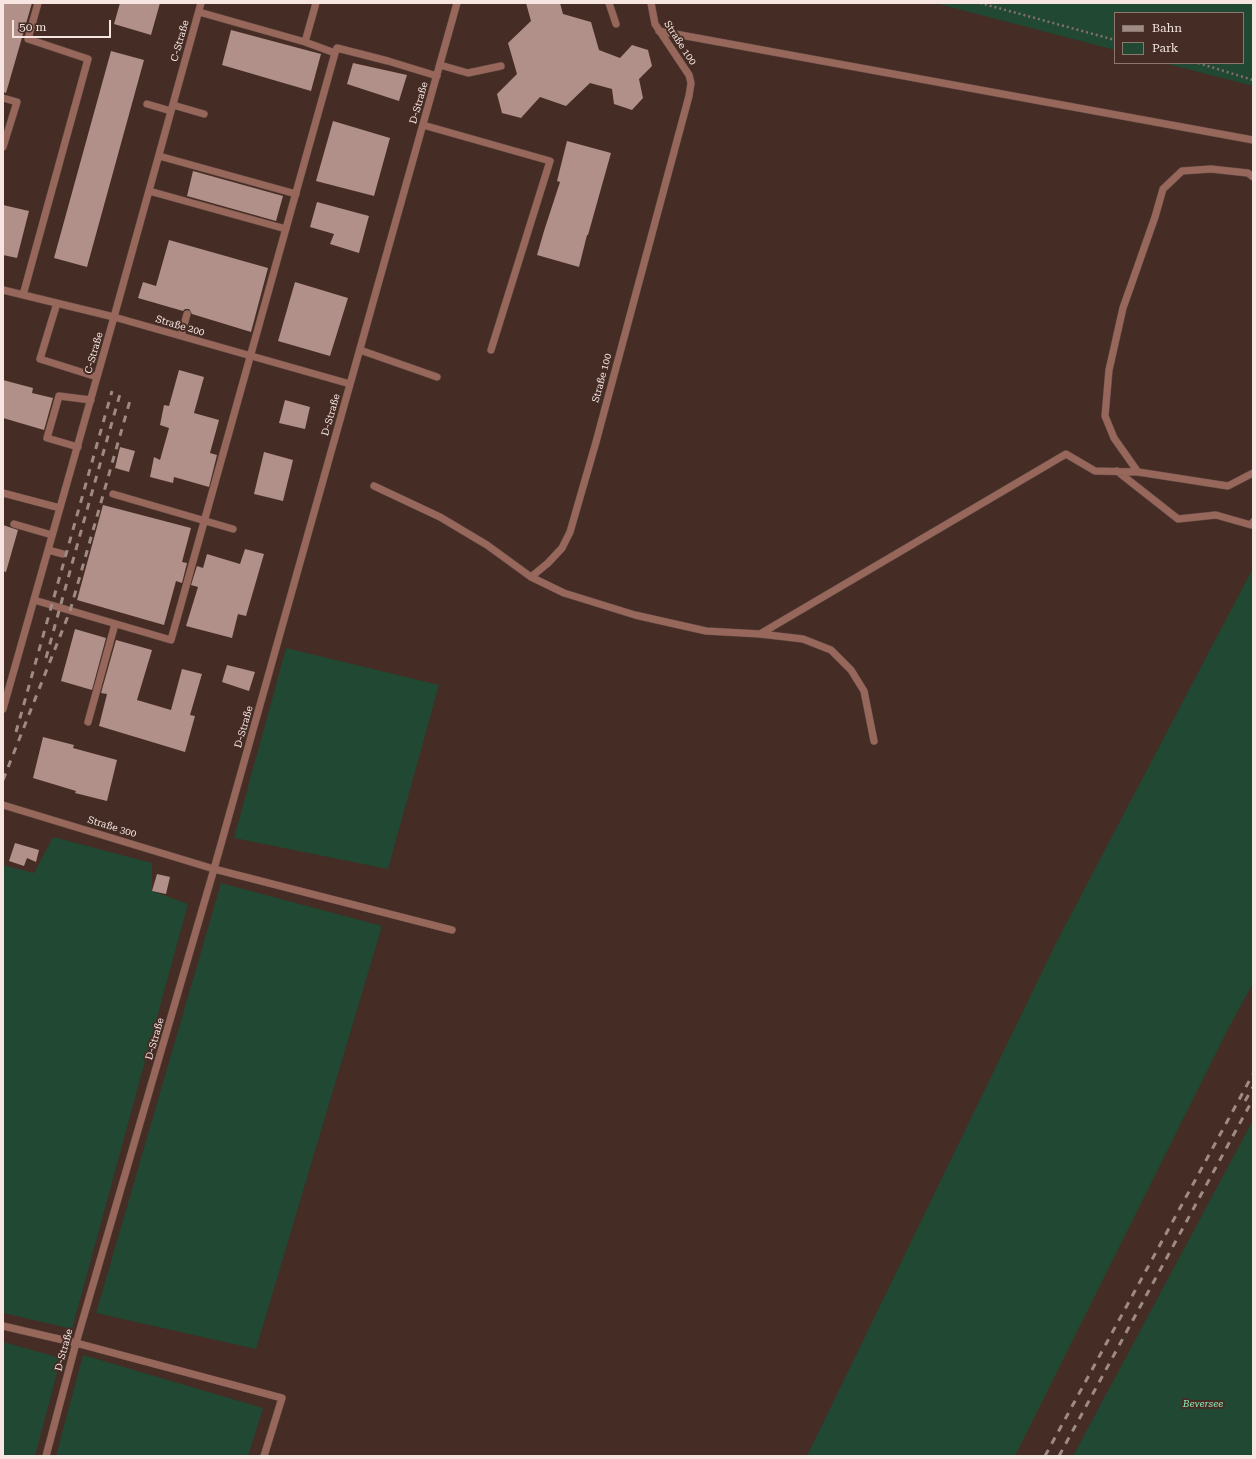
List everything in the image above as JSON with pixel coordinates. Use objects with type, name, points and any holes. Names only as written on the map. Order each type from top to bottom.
[{"type":"lane","points":[[23,295],[88,58],[28,39],[38,3]]},
{"type":"lane","name":"C-Straße","points":[[3,708],[78,447],[202,3]]},
{"type":"lane","points":[[305,42],[316,3]]},
{"type":"lane","name":"D-Straße","points":[[46,1456],[76,1343],[214,869],[457,3]]},
{"type":"lane","points":[[609,3],[616,24]]},
{"type":"lane","name":"Straße 100","points":[[531,577],[548,563],[562,548],[570,532],[596,442],[689,96],[691,83],[689,75],[655,24],[651,3]]},
{"type":"lane","points":[[199,12],[305,42],[335,53]]},
{"type":"lane","points":[[659,31],[1253,140]]},
{"type":"lane","points":[[34,600],[171,640],[337,48],[388,61],[437,76]]},
{"type":"lane","points":[[440,65],[468,73],[501,66]]},
{"type":"lane","points":[[3,98],[17,102],[3,147]]},
{"type":"lane","points":[[147,104],[204,114]]},
{"type":"lane","points":[[423,125],[550,161],[491,350]]},
{"type":"lane","points":[[159,156],[296,194]]},
{"type":"lane","points":[[1138,472],[1114,438],[1105,416],[1109,370],[1123,308],[1155,217],[1162,188],[1182,171],[1211,169],[1248,173],[1253,177]]},
{"type":"lane","points":[[149,191],[286,229]]},
{"type":"lane","name":"Straße 200","points":[[3,290],[114,317],[350,384]]},
{"type":"lane","points":[[57,303],[40,359],[97,377]]},
{"type":"lane","points":[[181,336],[188,314]]},
{"type":"lane","points":[[360,350],[437,377]]},
{"type":"lane","points":[[78,447],[47,438],[59,396],[91,400]]},
{"type":"lane","points":[[760,634],[1066,454],[1095,471],[1138,472],[1228,486],[1253,473]]},
{"type":"lane","points":[[1117,471],[1178,519],[1216,515],[1252,525],[1253,522]]},
{"type":"lane","points":[[374,486],[440,517],[488,545],[531,577],[564,593],[635,615],[706,631],[760,634],[803,639],[831,650],[852,670],[864,691],[874,742]]},
{"type":"lane","points":[[3,493],[60,508]]},
{"type":"lane","points":[[113,494],[233,529]]},
{"type":"lane","points":[[14,524],[52,535]]},
{"type":"lane","points":[[48,550],[63,554]]},
{"type":"lane","points":[[88,722],[115,624]]},
{"type":"lane","name":"Straße 300","points":[[3,805],[214,869],[452,930]]},
{"type":"lane","points":[[3,1326],[76,1343],[282,1398],[264,1456]]},
{"type":"path","points":[[980,3],[1114,40]]},
{"type":"path","points":[[1201,64],[1253,80]]},
{"type":"green space","points":[[935,3],[1253,3],[1253,86],[1168,64],[1244,64],[1244,12],[1114,12],[1114,50]]},
{"type":"green space","points":[[1253,568],[1253,983],[1227,1031],[1015,1456],[807,1456],[1056,943]]},
{"type":"green space","points":[[286,648],[439,685],[388,869],[234,838]]},
{"type":"green space","points":[[53,837],[152,863],[152,891],[188,904],[72,1329],[3,1313],[3,865],[34,873]]},
{"type":"green space","points":[[221,883],[382,926],[256,1349],[96,1313]]},
{"type":"green space","name":"Beversee","points":[[1253,1120],[1253,1456],[1073,1456]]},
{"type":"green space","points":[[3,1342],[61,1358],[35,1456],[3,1456]]},
{"type":"green space","points":[[83,1355],[263,1408],[248,1456],[56,1456]]},
{"type":"building","points":[[3,3],[32,3],[6,93],[3,92]]},
{"type":"building","points":[[120,3],[160,3],[151,35],[114,24]]},
{"type":"building","points":[[526,3],[560,3],[563,14],[591,22],[599,50],[620,58],[632,45],[648,50],[652,66],[639,79],[643,98],[632,110],[614,104],[612,89],[590,83],[566,106],[540,97],[521,118],[502,113],[497,94],[517,74],[508,43],[531,21]]},
{"type":"building","points":[[231,30],[321,54],[311,91],[222,65]]},
{"type":"building","points":[[111,51],[144,60],[87,267],[54,258]]},
{"type":"building","points":[[353,63],[407,75],[399,101],[347,84]]},
{"type":"building","points":[[333,121],[390,138],[374,196],[316,181]]},
{"type":"building","points":[[567,141],[611,153],[579,267],[537,255],[560,182],[557,181]]},
{"type":"building","points":[[193,171],[283,196],[276,221],[187,196]]},
{"type":"building","points":[[317,202],[369,216],[359,253],[330,244],[334,234],[310,227]]},
{"type":"building","points":[[3,205],[29,211],[17,258],[3,255]]},
{"type":"building","points":[[169,240],[268,268],[251,332],[192,314],[189,309],[185,309],[183,311],[138,298],[143,282],[156,286]]},
{"type":"building","points":[[295,282],[348,298],[330,356],[278,341]]},
{"type":"building","points":[[179,370],[204,377],[194,413],[219,420],[210,453],[217,455],[209,487],[174,477],[173,483],[150,477],[154,457],[160,460],[169,428],[160,425],[164,405],[169,406]]},
{"type":"building","points":[[3,380],[33,388],[32,393],[53,398],[44,430],[3,418]]},
{"type":"building","points":[[285,400],[310,407],[305,429],[279,423]]},
{"type":"building","points":[[120,447],[135,451],[129,472],[115,468]]},
{"type":"building","points":[[264,452],[293,460],[283,501],[254,494]]},
{"type":"building","points":[[103,505],[191,528],[182,562],[187,563],[182,583],[176,581],[164,625],[77,600]]},
{"type":"building","points":[[3,525],[18,530],[6,572],[3,571]]},
{"type":"building","points":[[245,549],[264,554],[246,616],[238,614],[232,638],[186,626],[198,587],[191,585],[197,566],[203,568],[207,554],[240,564]]},
{"type":"building","points":[[75,629],[106,638],[92,690],[61,681]]},
{"type":"building","points":[[116,640],[152,650],[137,700],[171,710],[182,669],[202,674],[190,715],[195,716],[185,752],[99,726],[107,694],[101,693]]},
{"type":"building","points":[[227,665],[255,672],[249,691],[222,682]]},
{"type":"building","points":[[43,737],[74,745],[73,748],[117,760],[107,801],[75,793],[76,791],[33,778]]},
{"type":"building","points":[[15,843],[39,850],[36,862],[27,858],[24,866],[9,861]]},
{"type":"building","points":[[157,874],[170,877],[166,894],[152,891]]},
{"type":"railway","points":[[16,732],[112,391]]},
{"type":"railway","points":[[46,658],[120,394]]},
{"type":"railway","points":[[3,780],[70,611],[131,397]]},
{"type":"railway","points":[[1045,1456],[1253,1074]]},
{"type":"railway","points":[[1245,1101],[1253,1087]]},
{"type":"railway","points":[[1059,1456],[1253,1099]]}]
